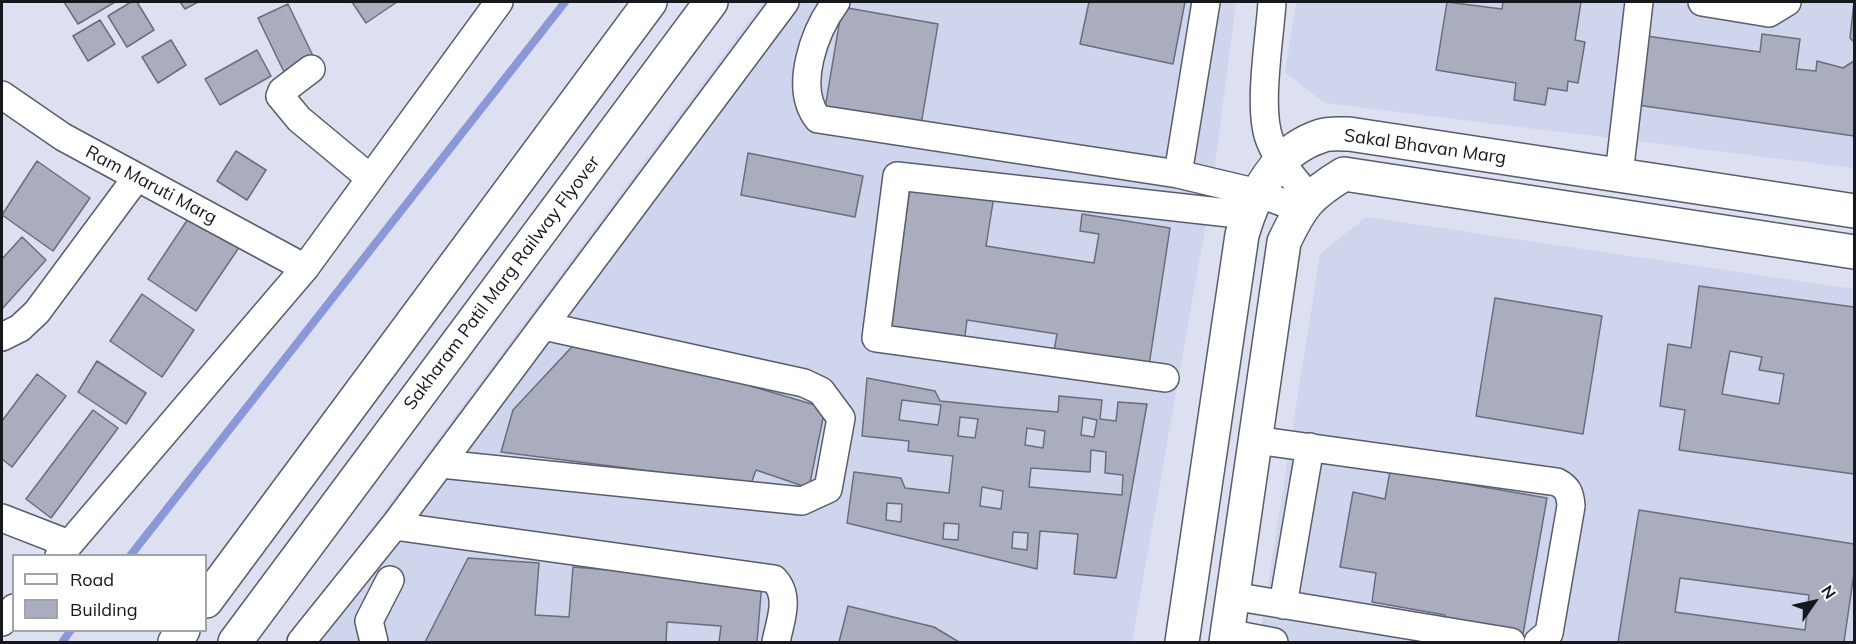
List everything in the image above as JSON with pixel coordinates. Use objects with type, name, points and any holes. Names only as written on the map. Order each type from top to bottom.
[{"type":"main road","name":"Sakharam Patil Marg Railway Flyover","points":[[235,642],[711,2]]},
{"type":"main road","points":[[207,599],[649,3]]},
{"type":"main road","name":"Sakal Bhavan Marg","points":[[1182,642],[1242,235],[1253,204],[1279,161],[1296,147],[1323,135],[1349,134],[1854,212]]},
{"type":"main road","points":[[1226,638],[1284,242],[1305,203],[1344,174],[1854,252]]},
{"type":"street","points":[[2,518],[19,522],[64,550],[305,268],[499,2]]},
{"type":"street","points":[[301,642],[441,464],[785,2]]},
{"type":"street","points":[[836,2],[822,20],[810,59],[807,90],[811,109],[818,119],[1178,174],[1253,204]]},
{"type":"street","points":[[1178,174],[1206,2]]},
{"type":"street","points":[[1272,2],[1264,116],[1269,139],[1279,161],[1305,203]]},
{"type":"street","points":[[1619,175],[1639,2]]},
{"type":"street","points":[[1702,2],[1770,13],[1787,2]]},
{"type":"street","points":[[311,69],[282,91],[280,96],[299,119],[370,178]]},
{"type":"street","name":"Ram Maruti Marg","points":[[2,95],[63,137],[305,268]]},
{"type":"street","points":[[1165,378],[876,338],[897,176],[1253,204],[1305,203]]},
{"type":"street","points":[[2,338],[20,328],[37,312],[137,177]]},
{"type":"street","points":[[441,464],[802,501],[828,489],[841,418],[821,391],[804,383],[544,326]]},
{"type":"street","points":[[1256,440],[1557,482],[1565,487],[1570,494],[1571,506],[1549,633],[1538,642]]},
{"type":"street","points":[[1283,605],[1310,447]]},
{"type":"street","points":[[394,526],[774,579],[781,586],[785,597],[776,642]]},
{"type":"street","points":[[324,614],[372,632],[390,580]]},
{"type":"street","points":[[1232,596],[1511,642]]},
{"type":"street","points":[[2,622],[12,610]]},
{"type":"street","points":[[1226,638],[1274,642]]},
{"type":"shaded area","points":[[763,2],[1236,2],[1212,189],[1132,642],[287,642]]},
{"type":"shaded area","points":[[1296,2],[1854,2],[1854,168],[1325,103],[1285,73]]},
{"type":"shaded area","points":[[1366,217],[1854,289],[1854,642],[1259,642],[1320,254]]},
{"type":"building","points":[[64,2],[115,2],[78,24]]},
{"type":"building","points":[[131,2],[137,2],[154,30],[127,47],[108,16]]},
{"type":"building","points":[[180,2],[198,2],[185,9]]},
{"type":"building","points":[[352,2],[397,2],[366,23]]},
{"type":"building","points":[[1089,2],[1185,2],[1173,64],[1080,44]]},
{"type":"building","points":[[1447,2],[1502,9],[1503,2],[1581,2],[1575,40],[1585,42],[1578,83],[1568,81],[1567,91],[1548,88],[1545,105],[1514,100],[1516,83],[1436,70]]},
{"type":"building","points":[[1854,2],[1854,42],[1850,38]]},
{"type":"building","points":[[288,4],[315,60],[285,74],[258,18]]},
{"type":"building","points":[[842,7],[938,24],[921,125],[825,108]]},
{"type":"building","points":[[100,20],[115,44],[88,61],[73,36]]},
{"type":"building","points":[[1762,34],[1800,39],[1796,69],[1816,71],[1817,61],[1843,68],[1854,61],[1854,136],[1637,105],[1646,36],[1760,52]]},
{"type":"building","points":[[171,40],[186,65],[158,83],[142,57]]},
{"type":"building","points":[[257,50],[271,76],[220,105],[205,79]]},
{"type":"building","points":[[236,151],[266,170],[247,200],[217,181]]},
{"type":"building","points":[[748,153],[863,176],[855,217],[741,195]]},
{"type":"building","points":[[37,161],[90,198],[53,251],[2,215]]},
{"type":"building","points":[[911,183],[994,196],[986,246],[1094,263],[1099,234],[1080,231],[1082,214],[1170,228],[1148,372],[1053,357],[1057,334],[967,320],[964,343],[888,331]]},
{"type":"building","points":[[192,213],[240,246],[196,311],[148,279]]},
{"type":"building","points":[[22,237],[46,260],[2,309],[2,259]]},
{"type":"building","points":[[1699,286],[1854,307],[1854,474],[1679,450],[1685,410],[1660,406],[1668,344],[1691,348]],"holes":[[[1730,351],[1762,357],[1759,370],[1784,374],[1779,404],[1722,394]]]},
{"type":"building","points":[[142,294],[194,330],[162,377],[110,341]]},
{"type":"building","points":[[1495,298],[1602,316],[1583,434],[1476,416]]},
{"type":"building","points":[[582,336],[825,408],[809,488],[756,470],[751,484],[501,452],[513,410]]},
{"type":"building","points":[[97,361],[146,393],[126,424],[78,392]]},
{"type":"building","points":[[37,374],[66,396],[12,467],[2,459],[2,421]]},
{"type":"building","points":[[867,378],[935,391],[940,401],[999,407],[1058,412],[1059,396],[1102,400],[1100,419],[1116,421],[1118,402],[1147,404],[1116,578],[1074,574],[1078,534],[1040,531],[1037,569],[847,523],[854,472],[901,478],[905,488],[949,493],[953,456],[908,451],[909,441],[862,436]],"holes":[[[902,400],[941,405],[938,425],[899,420]],[[960,417],[978,419],[975,438],[958,436]],[[1083,417],[1097,420],[1094,437],[1081,435]],[[1027,428],[1045,431],[1043,448],[1025,445]],[[1091,450],[1106,452],[1105,473],[1123,475],[1122,495],[1029,487],[1031,468],[1090,472]],[[982,487],[1003,491],[1001,509],[980,506]],[[887,503],[902,504],[901,522],[886,520]],[[944,523],[959,524],[958,540],[943,539]],[[1013,532],[1028,533],[1027,550],[1012,548]]]},
{"type":"building","points":[[93,410],[118,428],[51,518],[26,499]]},
{"type":"building","points":[[1390,471],[1547,498],[1523,634],[1444,620],[1445,615],[1372,602],[1376,573],[1340,567],[1353,492],[1385,499]]},
{"type":"building","points":[[1639,510],[1854,544],[1854,573],[1844,642],[1618,642]],"holes":[[[1680,578],[1809,595],[1805,630],[1675,612]]]},
{"type":"building","points":[[468,558],[539,563],[535,615],[569,617],[573,567],[762,582],[757,642],[719,642],[721,626],[667,622],[666,642],[425,642]]},
{"type":"building","points":[[848,606],[934,627],[959,642],[839,642]]},
{"type":"waterway","points":[[132,554],[565,2]]},
{"type":"waterway","points":[[63,641],[70,632]]}]
